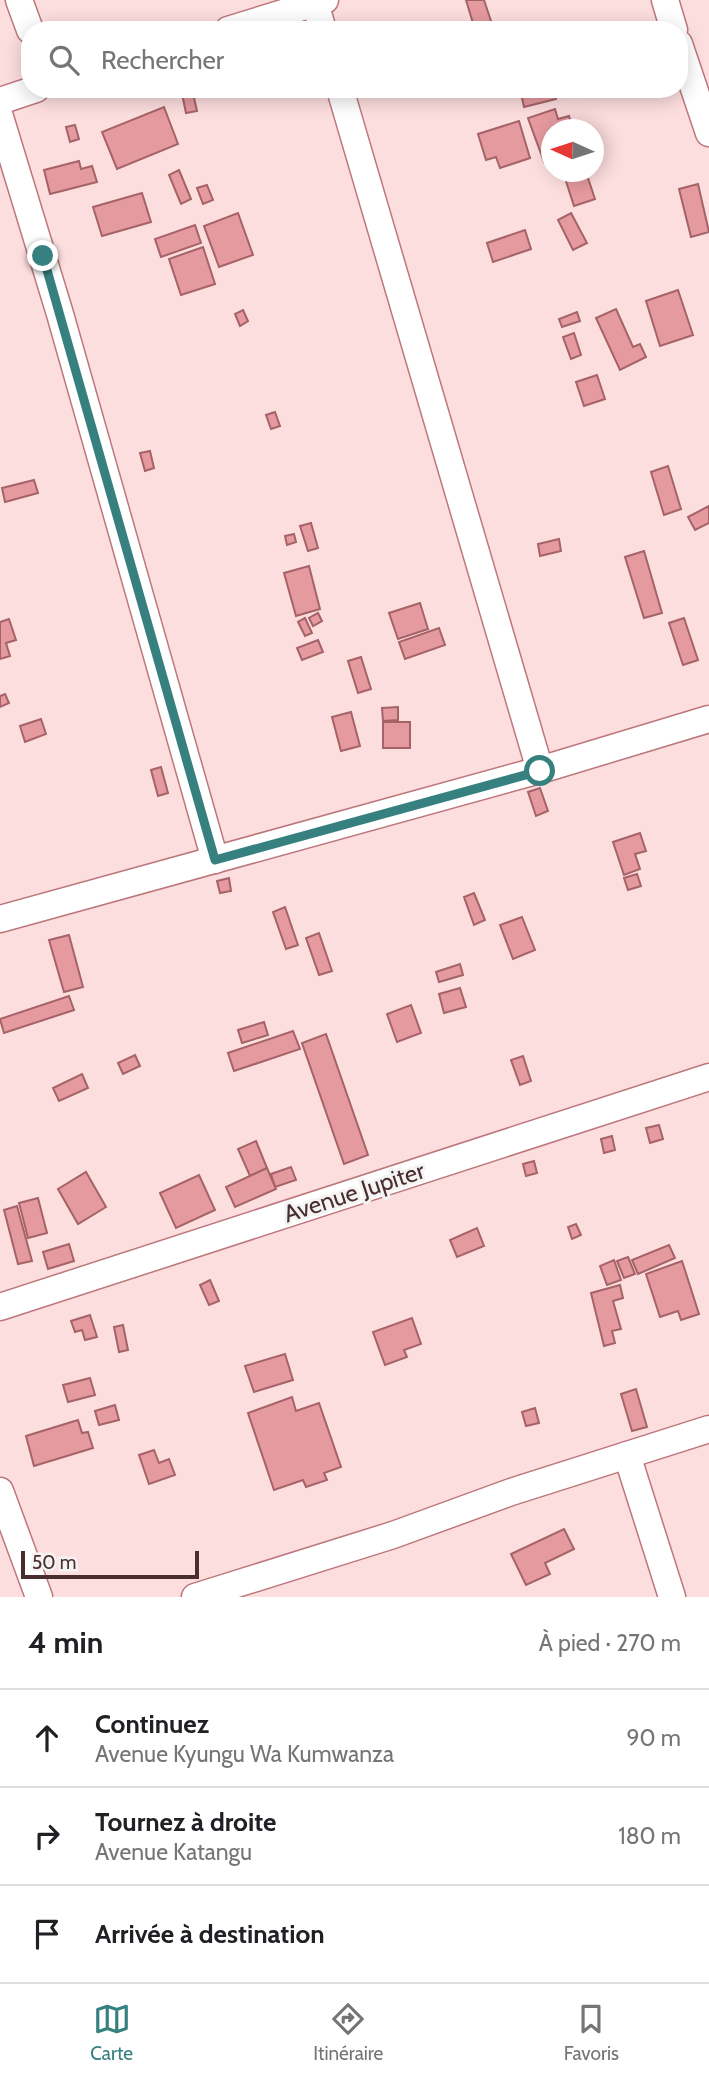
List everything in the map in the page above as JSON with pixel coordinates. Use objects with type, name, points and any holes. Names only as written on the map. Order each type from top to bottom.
[{"type":"street","points":[[19,0],[27,21]]},
{"type":"street","points":[[664,0],[671,21]]},
{"type":"street","points":[[257,21],[320,1],[322,21]]},
{"type":"street","points":[[688,71],[709,133]]},
{"type":"street","points":[[0,101],[21,94]]},
{"type":"street","points":[[343,98],[540,771]]},
{"type":"street","points":[[0,117],[50,279],[215,860]]},
{"type":"street","points":[[0,919],[540,771],[709,719]]},
{"type":"street","name":"Avenue Jupiter","points":[[0,1307],[709,1077]]},
{"type":"street","points":[[195,1597],[393,1535],[511,1492],[709,1429]]},
{"type":"street","points":[[627,1455],[672,1597]]},
{"type":"street","points":[[0,1491],[39,1597]]},
{"type":"building","points":[[466,0],[484,0],[491,21],[472,21]]},
{"type":"building","points":[[183,98],[194,98],[197,111],[186,113]]},
{"type":"building","points":[[522,98],[556,99],[524,107]]},
{"type":"building","points":[[164,107],[178,144],[117,169],[102,132]]},
{"type":"building","points":[[555,109],[558,119],[541,119],[541,154],[528,118]]},
{"type":"building","points":[[519,121],[530,158],[500,168],[496,157],[486,160],[478,134]]},
{"type":"building","points":[[75,125],[79,139],[70,142],[66,127]]},
{"type":"building","points":[[79,161],[81,169],[92,166],[97,182],[50,194],[44,170]]},
{"type":"building","points":[[179,170],[191,199],[181,204],[169,175]]},
{"type":"building","points":[[566,182],[589,182],[595,199],[574,206]]},
{"type":"building","points":[[698,184],[709,232],[691,237],[679,189]]},
{"type":"building","points":[[207,185],[213,200],[203,204],[197,188]]},
{"type":"building","points":[[142,193],[151,222],[102,236],[93,207]]},
{"type":"building","points":[[238,213],[253,255],[219,267],[204,226]]},
{"type":"building","points":[[571,213],[587,243],[573,250],[558,220]]},
{"type":"building","points":[[195,225],[201,243],[161,257],[155,239]]},
{"type":"building","points":[[525,230],[531,249],[493,262],[487,243]]},
{"type":"building","points":[[203,247],[215,284],[181,295],[169,259]]},
{"type":"building","points":[[678,290],[693,335],[660,346],[646,301]]},
{"type":"building","points":[[616,309],[633,347],[640,344],[646,357],[620,370],[596,318]]},
{"type":"building","points":[[243,310],[248,321],[240,326],[235,314]]},
{"type":"building","points":[[577,312],[580,321],[562,327],[559,319]]},
{"type":"building","points":[[574,333],[581,355],[571,359],[563,337]]},
{"type":"building","points":[[597,375],[605,399],[584,406],[576,382]]},
{"type":"building","points":[[275,412],[280,426],[271,429],[266,415]]},
{"type":"building","points":[[150,451],[154,468],[145,471],[140,453]]},
{"type":"building","points":[[668,466],[681,509],[664,515],[651,472]]},
{"type":"building","points":[[34,480],[38,493],[5,502],[2,488]]},
{"type":"building","points":[[709,506],[709,523],[695,530],[688,517]]},
{"type":"building","points":[[311,523],[318,548],[308,551],[300,526]]},
{"type":"building","points":[[294,534],[296,542],[287,545],[285,536]]},
{"type":"building","points":[[559,539],[561,551],[540,556],[538,544]]},
{"type":"building","points":[[644,551],[662,613],[644,618],[625,557]]},
{"type":"building","points":[[309,566],[320,609],[296,616],[284,573]]},
{"type":"building","points":[[420,603],[428,629],[398,639],[389,613]]},
{"type":"building","points":[[318,613],[322,621],[313,626],[309,618]]},
{"type":"building","points":[[305,618],[312,633],[305,636],[298,622]]},
{"type":"building","points":[[684,618],[698,660],[683,665],[669,623]]},
{"type":"building","points":[[9,619],[16,640],[6,643],[10,656],[0,659],[0,622]]},
{"type":"building","points":[[439,628],[445,645],[405,659],[399,642]]},
{"type":"building","points":[[318,640],[323,652],[302,660],[297,648]]},
{"type":"building","points":[[361,657],[371,689],[358,693],[348,661]]},
{"type":"building","points":[[5,694],[9,703],[0,707],[0,696]]},
{"type":"building","points":[[398,707],[398,720],[383,721],[382,708]]},
{"type":"building","points":[[351,712],[360,746],[341,751],[332,717]]},
{"type":"building","points":[[41,719],[46,734],[25,742],[20,726]]},
{"type":"building","points":[[383,722],[410,722],[410,748],[383,748]]},
{"type":"building","points":[[161,767],[168,793],[158,796],[151,770]]},
{"type":"building","points":[[540,788],[548,811],[536,816],[528,792]]},
{"type":"building","points":[[640,833],[646,851],[635,854],[640,869],[624,875],[613,842]]},
{"type":"building","points":[[637,874],[641,886],[628,890],[624,878]]},
{"type":"building","points":[[229,878],[231,891],[220,893],[217,881]]},
{"type":"building","points":[[474,893],[485,920],[474,925],[464,897]]},
{"type":"building","points":[[285,907],[298,945],[286,949],[273,912]]},
{"type":"building","points":[[522,917],[535,950],[513,959],[500,925]]},
{"type":"building","points":[[319,933],[332,971],[319,975],[306,938]]},
{"type":"building","points":[[69,935],[83,987],[64,992],[49,940]]},
{"type":"building","points":[[460,964],[463,975],[439,982],[436,972]]},
{"type":"building","points":[[460,988],[466,1007],[444,1013],[439,994]]},
{"type":"building","points":[[69,996],[74,1010],[4,1033],[0,1019]]},
{"type":"building","points":[[411,1005],[421,1033],[397,1042],[387,1014]]},
{"type":"building","points":[[264,1022],[268,1035],[242,1043],[238,1030]]},
{"type":"building","points":[[293,1031],[300,1049],[234,1071],[228,1053]]},
{"type":"building","points":[[326,1034],[368,1155],[344,1164],[302,1043]]},
{"type":"building","points":[[135,1055],[140,1066],[123,1074],[118,1063]]},
{"type":"building","points":[[523,1056],[531,1081],[520,1085],[511,1060]]},
{"type":"building","points":[[82,1074],[88,1088],[59,1101],[53,1088]]},
{"type":"building","points":[[659,1125],[663,1139],[650,1143],[646,1128]]},
{"type":"building","points":[[612,1136],[615,1150],[604,1153],[601,1139]]},
{"type":"building","points":[[256,1141],[267,1168],[250,1176],[238,1149]]},
{"type":"building","points":[[534,1161],[537,1173],[526,1176],[523,1164]]},
{"type":"building","points":[[291,1167],[296,1180],[275,1187],[271,1174]]},
{"type":"building","points":[[267,1168],[276,1189],[235,1207],[226,1187]]},
{"type":"building","points":[[86,1172],[106,1207],[78,1224],[58,1189]]},
{"type":"building","points":[[199,1175],[215,1210],[176,1228],[160,1193]]},
{"type":"building","points":[[38,1198],[47,1233],[28,1238],[19,1203]]},
{"type":"building","points":[[17,1206],[32,1261],[18,1264],[4,1210]]},
{"type":"building","points":[[576,1224],[581,1235],[572,1239],[568,1227]]},
{"type":"building","points":[[477,1228],[484,1246],[457,1257],[450,1240]]},
{"type":"building","points":[[69,1244],[74,1261],[48,1269],[43,1252]]},
{"type":"building","points":[[669,1245],[675,1258],[638,1274],[632,1260]]},
{"type":"building","points":[[628,1257],[635,1274],[624,1278],[617,1261]]},
{"type":"building","points":[[614,1260],[621,1280],[607,1285],[600,1266]]},
{"type":"building","points":[[682,1261],[699,1314],[681,1320],[678,1311],[660,1317],[646,1274]]},
{"type":"building","points":[[210,1280],[219,1301],[209,1305],[200,1285]]},
{"type":"building","points":[[620,1285],[623,1298],[613,1301],[621,1329],[612,1331],[615,1343],[604,1346],[591,1293]]},
{"type":"building","points":[[90,1315],[97,1337],[85,1340],[82,1330],[75,1332],[71,1321]]},
{"type":"building","points":[[412,1318],[421,1344],[404,1350],[407,1357],[385,1365],[373,1332]]},
{"type":"building","points":[[123,1325],[128,1350],[119,1352],[114,1327]]},
{"type":"building","points":[[285,1354],[293,1380],[254,1392],[245,1366]]},
{"type":"building","points":[[90,1378],[95,1395],[68,1402],[63,1385]]},
{"type":"building","points":[[636,1389],[647,1427],[632,1431],[621,1394]]},
{"type":"building","points":[[292,1397],[296,1411],[319,1403],[341,1467],[324,1473],[327,1480],[306,1487],[303,1480],[274,1490],[248,1413]]},
{"type":"building","points":[[115,1405],[119,1420],[99,1425],[95,1411]]},
{"type":"building","points":[[535,1408],[539,1423],[526,1426],[522,1412]]},
{"type":"building","points":[[78,1420],[82,1433],[88,1432],[93,1448],[34,1466],[26,1436]]},
{"type":"building","points":[[154,1450],[159,1463],[169,1459],[175,1475],[149,1484],[139,1455]]},
{"type":"building","points":[[564,1529],[574,1549],[545,1563],[550,1574],[526,1585],[511,1554]]},
{"type":"route","points":[[43,256],[215,860],[540,771]]}]
